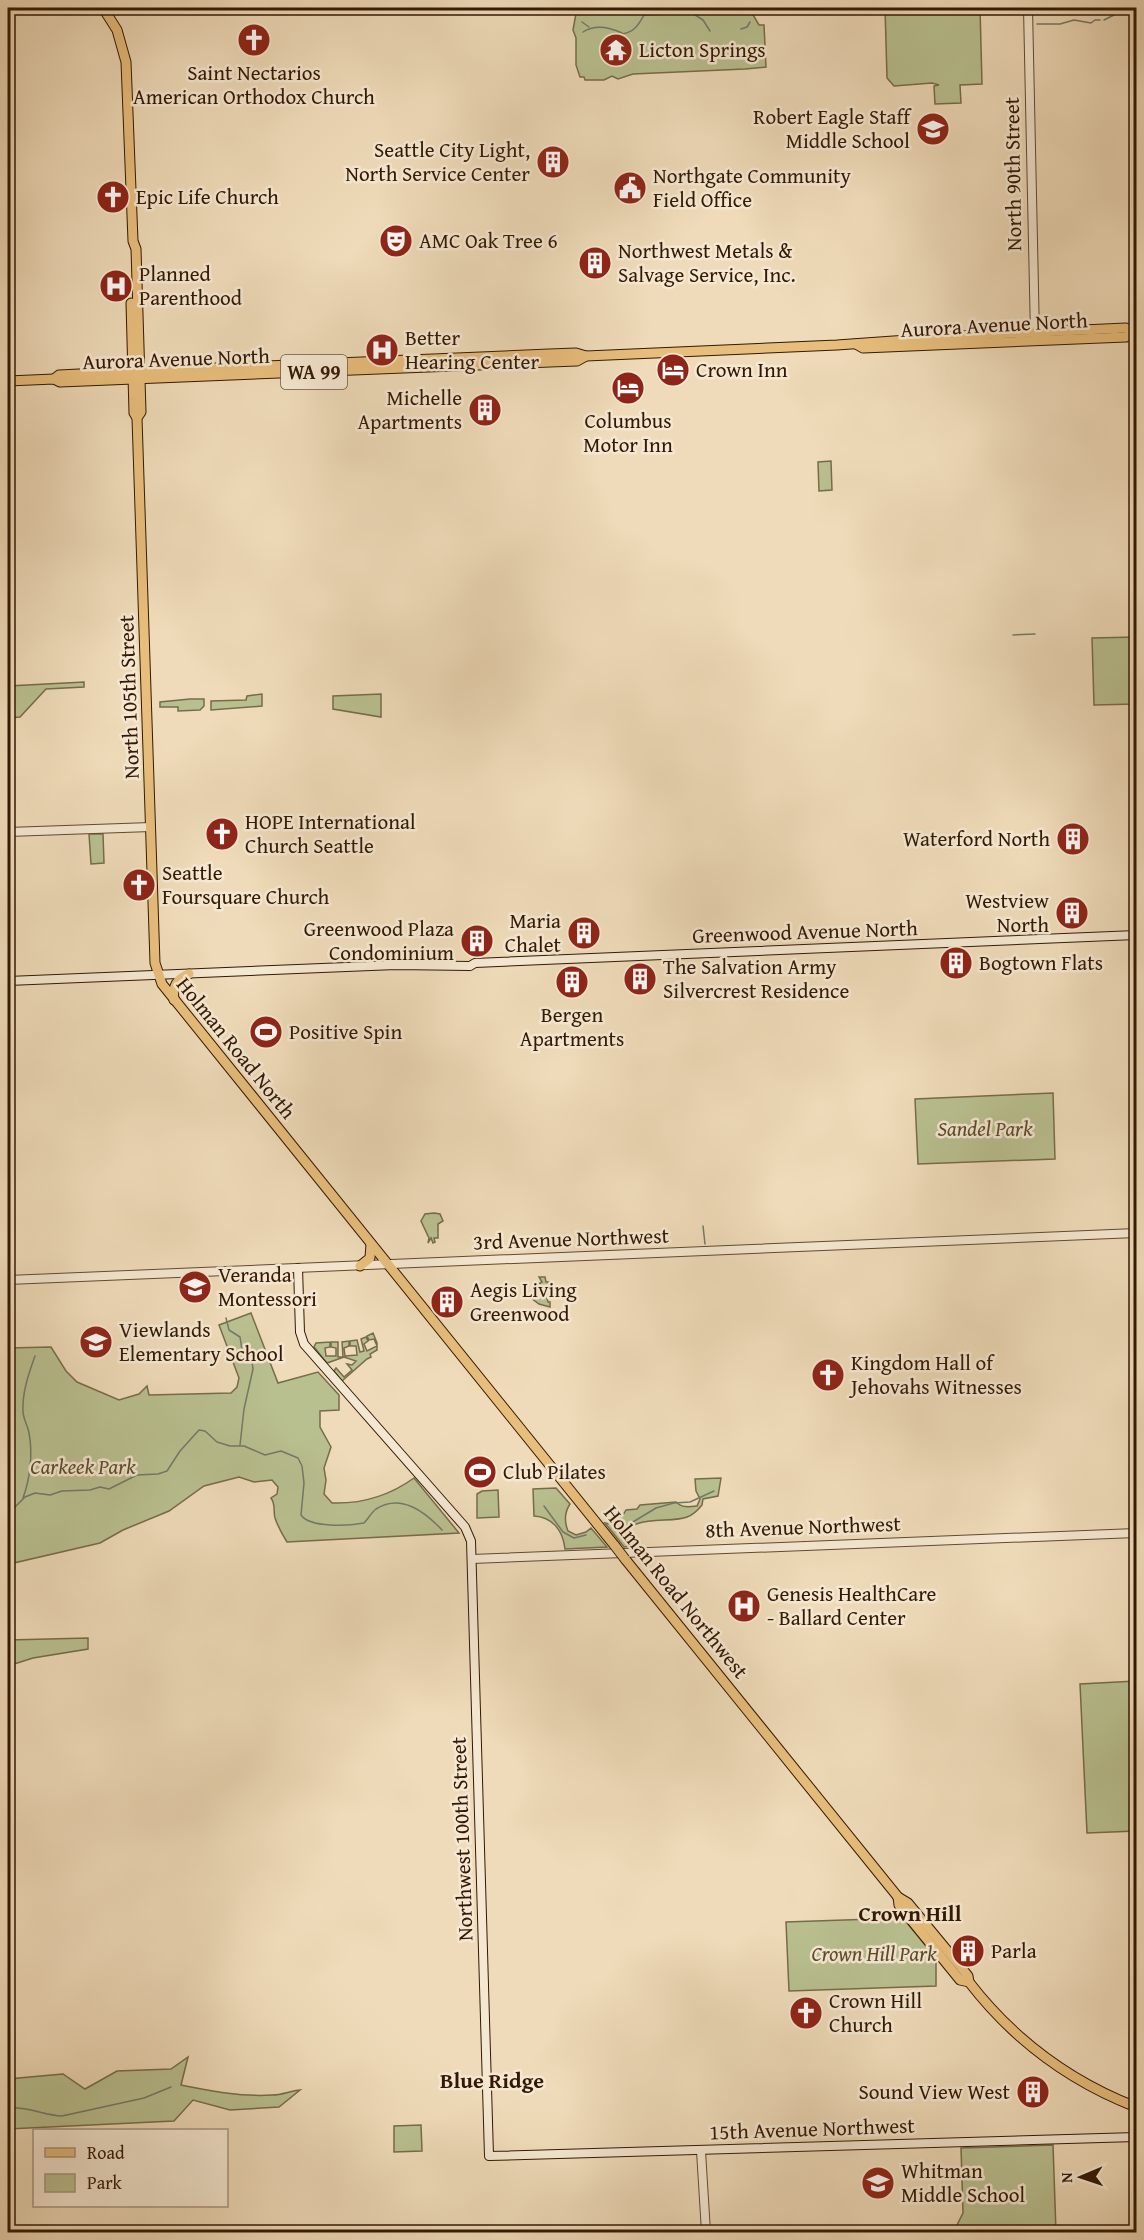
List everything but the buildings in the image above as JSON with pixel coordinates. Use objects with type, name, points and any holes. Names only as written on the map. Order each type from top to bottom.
[{"type":"main road","name":"North 105th Street","points":[[103,8],[117,30],[126,62],[133,241],[130,247],[130,262],[136,375],[141,412],[137,418],[157,975]]},
{"type":"main road","name":"Aurora Avenue North","points":[[856,344],[863,348],[941,345],[1125,328],[1135,332]]},
{"type":"main road","name":"Aurora Avenue North","points":[[8,381],[54,379],[59,375],[136,375],[577,361],[586,356],[856,344],[961,336],[1035,336]]},
{"type":"main road","points":[[941,345],[946,340],[959,339],[961,336]]},
{"type":"main road","name":"Greenwood Avenue North","points":[[8,981],[433,965],[455,967],[470,966],[475,963],[1137,935]]},
{"type":"main road","points":[[174,1000],[174,988],[177,981],[189,974]]},
{"type":"main road","name":"Holman Road North","points":[[157,975],[174,1000],[289,1143]]},
{"type":"main road","name":"Holman Road Northwest","points":[[289,1143],[898,1897],[906,1901],[968,1976],[969,1982],[1006,2025],[1043,2056],[1093,2088],[1137,2107]]},
{"type":"main road","points":[[360,1266],[370,1258],[371,1244]]},
{"type":"main road","name":"Northwest 100th Street","points":[[298,1268],[300,1332],[303,1342],[470,1536],[489,2156]]},
{"type":"main road","name":"15th Avenue Northwest","points":[[489,2156],[1137,2136]]},
{"type":"street","name":"North 90th Street","points":[[1028,8],[1035,336]]},
{"type":"street","points":[[8,832],[150,827]]},
{"type":"street","name":"3rd Avenue Northwest","points":[[8,1280],[1137,1233]]},
{"type":"street","name":"8th Avenue Northwest","points":[[472,1559],[1137,1533]]},
{"type":"street","points":[[701,2151],[706,2232]]},
{"type":"green space","points":[[577,8],[749,8],[759,25],[764,25],[766,67],[633,74],[618,79],[612,76],[604,80],[585,80],[584,77],[580,77],[576,65],[576,38],[573,30]]},
{"type":"green space","points":[[885,8],[980,8],[982,84],[960,85],[961,103],[935,104],[934,86],[939,85],[932,83],[894,86],[887,78]]},
{"type":"green space","points":[[831,461],[832,490],[819,491],[818,462]]},
{"type":"green space","points":[[1136,637],[1136,704],[1094,705],[1092,638]]},
{"type":"green space","points":[[84,682],[84,687],[46,689],[20,717],[8,718],[8,686]]},
{"type":"green space","points":[[262,694],[262,706],[211,710],[211,701],[246,700],[247,696]]},
{"type":"green space","points":[[381,694],[381,717],[333,709],[333,696]]},
{"type":"green space","points":[[204,699],[204,706],[200,710],[178,711],[178,707],[160,707],[160,702]]},
{"type":"green space","points":[[89,834],[103,834],[104,863],[91,864]]},
{"type":"green space","name":"Sandel Park","points":[[1053,1093],[1055,1159],[918,1164],[915,1099]]},
{"type":"green space","points":[[425,1214],[440,1214],[443,1221],[438,1224],[438,1238],[434,1238],[433,1243],[431,1238],[428,1243],[429,1238],[421,1221]]},
{"type":"green space","points":[[539,1277],[545,1277],[546,1282],[550,1282],[554,1296],[547,1298],[550,1307],[539,1304],[531,1298],[535,1286],[542,1282]]},
{"type":"green space","name":"Carkeek Park","points":[[251,1313],[278,1383],[318,1372],[339,1395],[339,1410],[320,1411],[320,1427],[331,1447],[324,1468],[326,1480],[324,1494],[332,1503],[375,1498],[395,1490],[414,1478],[459,1533],[287,1542],[276,1521],[271,1498],[277,1494],[278,1487],[272,1480],[254,1482],[239,1477],[204,1486],[169,1511],[123,1530],[100,1543],[14,1563],[8,1575],[8,1348],[51,1347],[66,1371],[77,1382],[119,1400],[139,1394],[147,1386],[149,1395],[231,1393],[237,1387],[239,1378],[219,1325]]},
{"type":"green space","points":[[373,1333],[377,1346],[374,1339],[369,1340],[367,1336]]},
{"type":"green space","points":[[366,1337],[368,1341],[364,1344],[367,1351],[377,1346],[377,1350],[370,1354],[371,1357],[342,1381],[334,1371],[336,1368],[344,1377],[352,1370],[347,1364],[352,1365],[356,1361],[344,1357],[327,1363],[314,1347],[316,1343],[330,1342],[330,1347],[325,1348],[326,1356],[336,1356],[336,1348],[331,1347],[331,1342],[338,1342],[338,1357],[343,1357],[342,1342],[349,1341],[349,1346],[344,1348],[345,1356],[357,1355],[356,1346],[350,1346],[350,1341],[357,1340],[360,1352],[364,1351],[361,1339]]},
{"type":"green space","points":[[721,1478],[718,1496],[703,1499],[702,1505],[691,1515],[680,1519],[650,1521],[632,1526],[625,1540],[631,1546],[624,1547],[605,1523],[615,1523],[626,1510],[637,1509],[640,1505],[676,1502],[688,1507],[697,1506],[700,1499],[696,1491],[695,1479]]},
{"type":"green space","points":[[556,1488],[570,1504],[565,1517],[568,1531],[576,1535],[591,1528],[607,1547],[565,1549],[562,1536],[556,1526],[547,1519],[534,1516],[533,1489]]},
{"type":"green space","points":[[498,1490],[499,1517],[477,1518],[477,1494],[482,1491]]},
{"type":"green space","points":[[88,1638],[88,1649],[33,1658],[8,1666],[8,1640]]},
{"type":"green space","points":[[1136,1681],[1136,1831],[1087,1833],[1080,1684]]},
{"type":"green space","name":"Crown Hill Park","points":[[903,1918],[936,1958],[936,1986],[789,1991],[786,1922]]},
{"type":"green space","points":[[188,2057],[181,2085],[249,2095],[276,2095],[300,2090],[279,2107],[230,2110],[193,2100],[174,2121],[8,2129],[8,2079],[63,2074],[85,2089],[117,2071],[171,2069]]},
{"type":"green space","points":[[421,2125],[422,2151],[394,2152],[394,2126]]},
{"type":"green space","points":[[1053,2145],[1056,2232],[956,2232],[963,2213],[961,2148]]},
{"type":"waterway","points":[[616,50],[618,57],[622,58],[622,34],[633,30],[644,15],[692,13],[703,20],[710,31]]},
{"type":"waterway","points":[[1104,20],[1114,15]]},
{"type":"waterway","points":[[1037,24],[1060,24],[1074,20],[1091,23],[1100,20]]},
{"type":"waterway","points":[[582,22],[589,27]]},
{"type":"waterway","points":[[741,29],[747,27],[750,22]]},
{"type":"waterway","points":[[583,32],[602,27],[622,33]]},
{"type":"waterway","points":[[1013,635],[1035,634]]},
{"type":"waterway","points":[[703,1226],[705,1244]]},
{"type":"waterway","points":[[226,1318],[229,1330],[240,1337],[242,1350],[251,1355],[253,1369],[244,1409],[240,1445]]},
{"type":"waterway","points":[[23,1498],[31,1458],[23,1404],[26,1383],[35,1356]]},
{"type":"waterway","points":[[8,1511],[25,1497],[35,1493],[50,1495],[62,1491],[90,1490],[100,1487],[109,1489],[137,1475],[167,1471],[180,1451],[199,1430],[205,1431],[217,1442],[230,1446],[244,1446],[265,1455],[281,1451],[298,1458],[302,1466],[304,1483],[301,1515],[312,1522],[339,1525],[364,1523],[376,1509],[394,1503],[420,1511],[442,1530]]},
{"type":"waterway","points":[[617,1527],[628,1525],[656,1508],[690,1502],[714,1491]]},
{"type":"waterway","points":[[544,1506],[563,1532],[574,1538],[586,1535]]},
{"type":"waterway","points":[[8,1651],[15,1649]]},
{"type":"waterway","points":[[8,2108],[22,2108],[62,2116],[144,2098],[171,2087]]},
{"type":"place","name":"Saint Nectarios American Orthodox Church","points":[[254,40]]},
{"type":"place","name":"Licton Springs","points":[[616,50]]},
{"type":"place","name":"Robert Eagle Staff Middle School","points":[[933,129]]},
{"type":"place","name":"Seattle City Light, North Service Center","points":[[553,162]]},
{"type":"place","name":"Northgate Community Field Office","points":[[630,188]]},
{"type":"place","name":"Epic Life Church","points":[[113,197]]},
{"type":"place","name":"AMC Oak Tree 6","points":[[396,241]]},
{"type":"place","name":"Northwest Metals & Salvage Service, Inc.","points":[[595,263]]},
{"type":"place","name":"Planned Parenthood","points":[[116,286]]},
{"type":"place","name":"Better Hearing Center","points":[[382,350]]},
{"type":"place","name":"Crown Inn","points":[[673,370]]},
{"type":"place","name":"Columbus Motor Inn","points":[[628,388]]},
{"type":"place","name":"Michelle Apartments","points":[[485,410]]},
{"type":"place","name":"HOPE International Church Seattle","points":[[222,834]]},
{"type":"place","name":"Waterford North","points":[[1073,839]]},
{"type":"place","name":"Seattle Foursquare Church","points":[[139,885]]},
{"type":"place","name":"Westview North","points":[[1072,913]]},
{"type":"place","name":"Maria Chalet","points":[[584,933]]},
{"type":"place","name":"Greenwood Plaza Condominium","points":[[477,941]]},
{"type":"place","name":"Bogtown Flats","points":[[956,963]]},
{"type":"place","name":"The Salvation Army Silvercrest Residence","points":[[640,979]]},
{"type":"place","name":"Bergen Apartments","points":[[572,982]]},
{"type":"place","name":"Positive Spin","points":[[266,1032]]},
{"type":"place","name":"Veranda Montessori","points":[[195,1287]]},
{"type":"place","name":"Aegis Living Greenwood","points":[[447,1302]]},
{"type":"place","name":"Viewlands Elementary School","points":[[96,1342]]},
{"type":"place","name":"Kingdom Hall of Jehovahs Witnesses","points":[[828,1375]]},
{"type":"place","name":"Club Pilates","points":[[480,1472]]},
{"type":"place","name":"Genesis HealthCare - Ballard Center","points":[[744,1606]]},
{"type":"place","name":"Parla","points":[[968,1951]]},
{"type":"place","name":"Crown Hill Church","points":[[806,2013]]},
{"type":"place","name":"Sound View West","points":[[1033,2092]]},
{"type":"place","name":"Whitman Middle School","points":[[878,2183]]},
{"type":"district","name":"Crown Hill","points":[[910,1913]]},
{"type":"district","name":"Blue Ridge","points":[[492,2080]]}]
